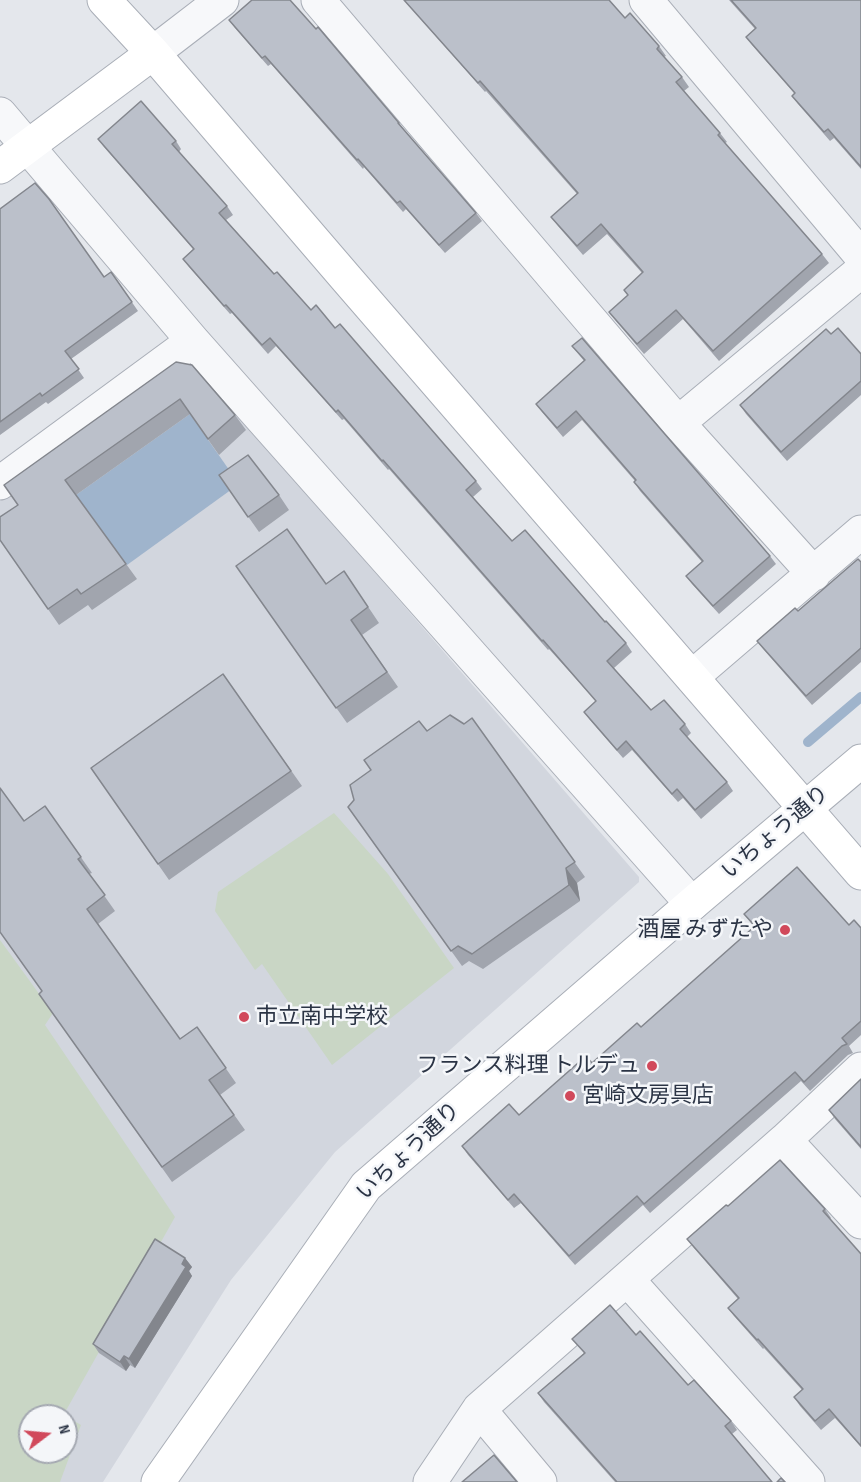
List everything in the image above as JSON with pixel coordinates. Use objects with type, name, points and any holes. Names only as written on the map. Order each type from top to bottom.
[{"type":"street","points":[[104,0],[153,53],[861,873]]},
{"type":"street","points":[[0,166],[222,0]]},
{"type":"street","points":[[318,0],[678,423],[814,574]]},
{"type":"street","points":[[646,0],[861,256]]},
{"type":"street","points":[[0,114],[193,341],[692,904]]},
{"type":"street","points":[[678,423],[861,271]]},
{"type":"street","points":[[0,483],[193,341]]},
{"type":"street","points":[[692,677],[861,532]]},
{"type":"street","name":"いちょう通り","points":[[158,1482],[366,1186],[692,904],[861,762]]},
{"type":"street","points":[[430,1482],[479,1409],[785,1140],[861,1069]]},
{"type":"street","points":[[785,1140],[861,1222]]},
{"type":"street","points":[[627,1279],[808,1482]]},
{"type":"street","points":[[479,1409],[540,1482]]},
{"type":"shaded area","name":"市立南中学校","points":[[182,371],[202,373],[639,877],[639,882],[335,1152],[231,1280],[103,1482],[0,1482],[0,501]]},
{"type":"green space","points":[[334,813],[388,874],[454,968],[332,1065],[262,964],[255,970],[215,911],[218,892]]},
{"type":"green space","points":[[0,940],[53,1013],[45,1025],[175,1217],[70,1404],[18,1404],[18,1464],[67,1464],[60,1482],[0,1482]]},
{"type":"water","points":[[190,414],[239,484],[127,565],[76,495]]},
{"type":"building","points":[[252,0],[290,0],[316,29],[318,27],[476,213],[439,245],[400,201],[397,203],[265,56],[262,58],[229,20]]},
{"type":"building","points":[[404,0],[609,0],[625,18],[630,13],[659,46],[657,49],[682,77],[676,82],[720,133],[718,135],[822,254],[713,351],[676,310],[637,344],[609,312],[628,295],[624,290],[643,272],[601,224],[577,246],[551,217],[578,193],[480,81],[478,83]]},
{"type":"building","points":[[731,0],[861,0],[861,167],[828,129],[824,132],[792,96],[795,93],[746,37],[756,28]]},
{"type":"building","points":[[141,101],[176,141],[172,144],[227,206],[219,213],[274,274],[277,272],[311,310],[316,305],[335,328],[340,324],[476,481],[466,490],[512,541],[525,530],[626,643],[607,661],[651,710],[664,700],[685,724],[680,729],[727,782],[695,810],[677,789],[672,794],[626,741],[617,750],[584,712],[596,701],[543,640],[338,410],[336,412],[270,338],[262,345],[183,259],[194,249],[98,139]]},
{"type":"building","points":[[35,183],[49,199],[104,277],[111,272],[132,302],[65,351],[79,369],[42,396],[40,393],[0,422],[0,209]]},
{"type":"building","points":[[838,328],[861,354],[861,381],[781,452],[740,405],[826,329],[831,334]]},
{"type":"building","points":[[582,338],[770,556],[713,606],[686,576],[703,561],[576,411],[557,428],[536,404],[585,360],[572,346]]},
{"type":"building","points":[[176,362],[192,365],[235,415],[208,439],[180,399],[65,480],[126,564],[81,594],[77,589],[48,609],[0,540],[0,517],[18,505],[4,485]]},
{"type":"building","points":[[248,455],[279,495],[248,517],[219,475]]},
{"type":"building","points":[[287,529],[326,584],[344,571],[368,607],[351,620],[387,672],[336,708],[236,566]]},
{"type":"building","points":[[858,559],[861,562],[861,648],[806,696],[757,641],[795,608],[798,611]]},
{"type":"building","points":[[223,674],[291,771],[158,864],[91,768]]},
{"type":"building","points":[[450,715],[464,724],[472,718],[575,862],[566,868],[569,885],[472,954],[458,946],[451,951],[348,807],[354,800],[350,785],[371,770],[364,760],[419,721],[427,731]]},
{"type":"building","points":[[0,788],[24,821],[45,806],[81,857],[78,859],[105,895],[87,909],[180,1039],[197,1027],[226,1068],[209,1080],[234,1115],[162,1167],[39,994],[42,991],[0,932]]},
{"type":"building","points":[[797,867],[849,925],[854,920],[861,928],[861,1021],[842,1038],[847,1044],[842,1046],[804,1082],[795,1072],[644,1204],[637,1196],[569,1256],[514,1194],[508,1200],[462,1146],[509,1104],[519,1115],[586,1056],[592,1063],[637,1023],[641,1027],[755,926],[744,914]]},
{"type":"building","points":[[861,1079],[861,1147],[829,1110]]},
{"type":"building","points":[[780,1160],[825,1209],[823,1211],[861,1254],[861,1446],[829,1409],[815,1421],[794,1397],[803,1389],[728,1308],[739,1298],[687,1239]]},
{"type":"building","points":[[155,1239],[185,1258],[182,1264],[186,1267],[129,1359],[124,1356],[120,1362],[93,1344]]},
{"type":"building","points":[[610,1305],[636,1335],[640,1331],[688,1385],[694,1380],[731,1421],[725,1426],[772,1482],[617,1482],[538,1393],[585,1353],[572,1339]]},
{"type":"building","points":[[494,1455],[517,1482],[462,1482]]},
{"type":"waterway","points":[[808,742],[861,697]]},
{"type":"place","name":"酒屋 みずたや","points":[[785,930]]},
{"type":"place","name":"市立南中学校","points":[[244,1017]]},
{"type":"place","name":"フランス料理 トルデュ","points":[[652,1066]]},
{"type":"place","name":"宮崎文房具店","points":[[570,1096]]}]
